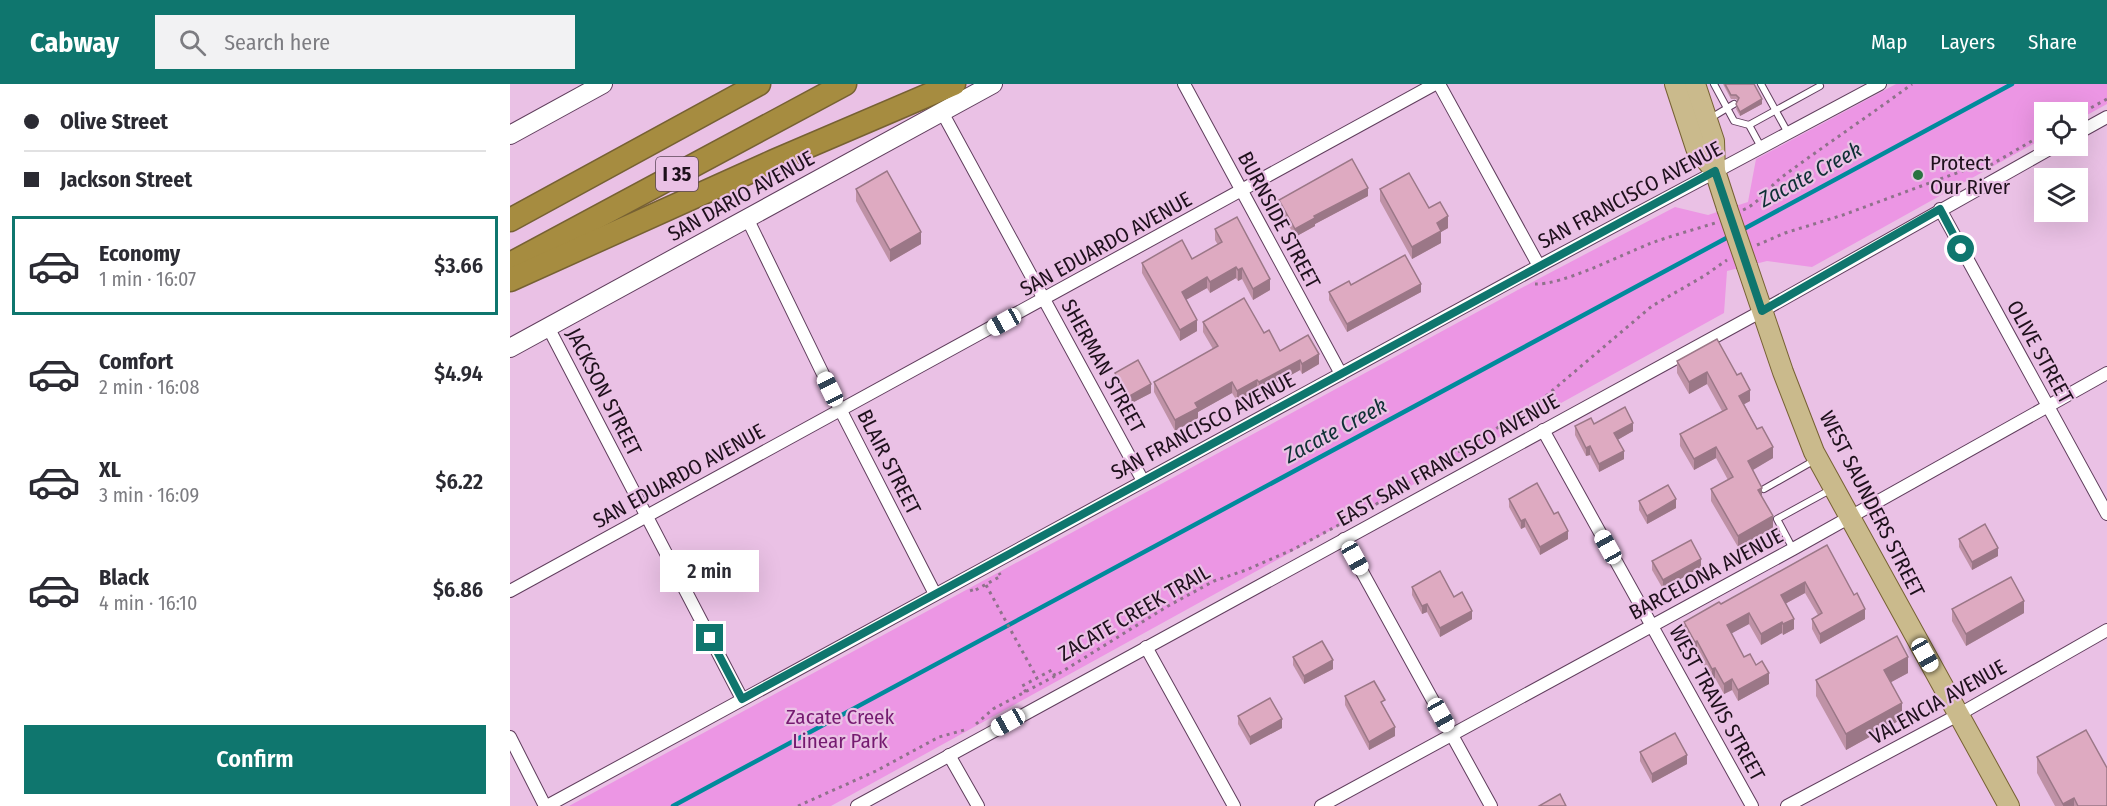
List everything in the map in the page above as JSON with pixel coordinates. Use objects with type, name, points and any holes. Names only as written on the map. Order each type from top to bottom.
[{"type":"highway","points":[[642,148],[740,84]]},
{"type":"highway","name":"I 35","points":[[510,220],[759,84]]},
{"type":"highway","name":"I 35","points":[[510,264],[845,84]]},
{"type":"highway","points":[[510,280],[774,161],[954,84]]},
{"type":"main road","points":[[510,135],[603,84]]},
{"type":"main road","name":"SAN DARIO AVENUE","points":[[510,348],[993,84]]},
{"type":"main road","points":[[1675,84],[1696,148],[1715,171]]},
{"type":"main road","points":[[1695,84],[1714,141],[1715,171]]},
{"type":"main road","name":"WEST SAUNDERS STREET","points":[[1715,171],[1738,262],[1762,311],[1801,420],[1818,458],[2008,806]]},
{"type":"street","name":"BURNSIDE STREET","points":[[1184,84],[1341,374]]},
{"type":"street","name":"SAN EDUARDO AVENUE","points":[[510,591],[1437,84]]},
{"type":"street","points":[[1437,84],[1539,266]]},
{"type":"street","name":"SAN FRANCISCO AVENUE","points":[[546,806],[1539,266],[1880,84]]},
{"type":"street","name":"SHERMAN STREET","points":[[942,112],[1143,481]]},
{"type":"street","points":[[2088,127],[2107,117]]},
{"type":"street","name":"EAST SAN FRANCISCO AVENUE","points":[[857,806],[1762,311],[2037,156]]},
{"type":"street","name":"OLIVE STREET","points":[[1940,209],[2107,514]]},
{"type":"street","name":"BLAIR STREET","points":[[747,218],[841,411],[935,594]]},
{"type":"street","name":"JACKSON STREET","points":[[548,327],[742,699]]},
{"type":"street","name":"BARCELONA AVENUE","points":[[1321,806],[1793,549],[2107,373]]},
{"type":"street","name":"WEST TRAVIS STREET","points":[[1543,430],[1752,806]]},
{"type":"street","points":[[1344,539],[1491,806]]},
{"type":"street","name":"VALENCIA AVENUE","points":[[1787,806],[1958,715],[2107,630]]},
{"type":"street","points":[[1146,646],[1234,806]]},
{"type":"street","points":[[510,737],[546,806]]},
{"type":"street","points":[[950,755],[978,806]]},
{"type":"lane","points":[[1714,84],[1734,121],[1749,125],[1820,86]]},
{"type":"lane","points":[[1755,91],[1762,85],[1788,133]]},
{"type":"lane","points":[[1718,91],[1725,87]]},
{"type":"lane","points":[[1707,121],[1734,104]]},
{"type":"lane","points":[[1749,125],[1761,147]]},
{"type":"lane","points":[[1764,489],[1818,458]]},
{"type":"lane","points":[[1793,549],[1778,519],[1833,488]]},
{"type":"path","points":[[1535,284],[1560,279],[1754,206],[1770,186],[1912,84]]},
{"type":"path","points":[[2088,110],[2107,99]]},
{"type":"path","points":[[1755,246],[1785,233],[1843,215],[1974,167],[1987,167],[2034,140]]},
{"type":"path","name":"ZACATE CREEK TRAIL","points":[[798,806],[876,771],[939,737],[975,726],[993,709],[1055,676],[1214,580],[1246,570],[1304,544],[1372,507],[1502,425],[1520,418],[1652,306],[1704,276],[1738,262]]},
{"type":"path","points":[[999,573],[1001,576],[986,585],[972,592],[971,589],[999,573]]},
{"type":"path","points":[[986,585],[1037,678]]},
{"type":"path","points":[[1026,692],[1022,686],[1052,670],[1055,676]]},
{"type":"green space","name":"Zacate Creek Linear Park","points":[[1896,84],[2107,84],[2107,104],[2088,114],[2088,102],[2034,102],[2034,144],[1812,267],[1767,261],[1727,271],[1724,313],[831,806],[569,806],[1540,278],[1675,207],[1708,215],[1748,202],[1756,159]]},
{"type":"building","points":[[1725,84],[1754,84],[1762,99],[1740,112],[1736,104],[1739,98],[1731,95]]},
{"type":"building","points":[[1352,159],[1368,188],[1314,216],[1315,218],[1295,229],[1279,200]]},
{"type":"building","points":[[887,171],[921,232],[890,250],[856,189]]},
{"type":"building","points":[[1409,173],[1429,208],[1440,202],[1448,216],[1437,223],[1441,231],[1412,247],[1380,189]]},
{"type":"building","points":[[1237,217],[1270,279],[1253,289],[1242,268],[1238,270],[1236,267],[1210,282],[1207,277],[1182,292],[1197,320],[1180,330],[1142,263],[1182,240],[1192,259],[1222,242],[1215,229]]},
{"type":"building","points":[[1405,255],[1421,284],[1347,324],[1329,292],[1349,281],[1351,285]]},
{"type":"building","points":[[1244,298],[1264,333],[1269,330],[1280,351],[1308,335],[1319,354],[1302,364],[1300,360],[1237,391],[1232,382],[1195,403],[1198,408],[1175,420],[1154,382],[1218,346],[1203,322]]},
{"type":"building","points":[[1717,339],[1737,375],[1741,373],[1750,390],[1739,396],[1757,429],[1762,427],[1773,447],[1748,461],[1762,488],[1758,490],[1773,516],[1738,536],[1711,489],[1733,477],[1716,447],[1694,459],[1680,434],[1727,409],[1707,372],[1689,382],[1677,361]]},
{"type":"building","points":[[1138,360],[1151,384],[1128,397],[1115,373]]},
{"type":"building","points":[[1625,407],[1633,423],[1614,433],[1624,451],[1599,464],[1590,446],[1586,448],[1575,426],[1591,418],[1594,424]]},
{"type":"building","points":[[1537,483],[1554,514],[1558,512],[1568,531],[1540,547],[1525,519],[1521,521],[1509,499]]},
{"type":"building","points":[[1668,485],[1676,499],[1647,516],[1639,501]]},
{"type":"building","points":[[1985,524],[1998,548],[1972,562],[1959,539]]},
{"type":"building","points":[[1691,540],[1701,559],[1663,580],[1652,561]]},
{"type":"building","points":[[1827,545],[1854,595],[1857,593],[1865,609],[1820,634],[1812,619],[1822,613],[1805,582],[1781,595],[1794,619],[1783,624],[1782,622],[1761,634],[1749,613],[1727,625],[1744,657],[1750,654],[1756,665],[1762,661],[1769,673],[1738,690],[1732,679],[1724,684],[1715,668],[1712,669],[1684,622]]},
{"type":"building","points":[[1440,571],[1454,597],[1462,592],[1472,611],[1440,628],[1427,604],[1422,606],[1412,587]]},
{"type":"building","points":[[2011,577],[2024,601],[1966,634],[1952,609]]},
{"type":"building","points":[[1897,636],[1908,657],[1884,670],[1902,703],[1846,734],[1816,680]]},
{"type":"building","points":[[1322,641],[1333,660],[1304,676],[1293,657]]},
{"type":"building","points":[[1374,681],[1385,700],[1381,702],[1395,727],[1369,742],[1345,696]]},
{"type":"building","points":[[1270,698],[1282,719],[1250,737],[1238,716]]},
{"type":"building","points":[[2086,730],[2107,768],[2107,806],[2078,806],[2074,798],[2063,804],[2037,757]]},
{"type":"building","points":[[1675,733],[1687,755],[1652,774],[1640,752]]},
{"type":"building","points":[[1560,794],[1566,806],[1539,806]]},
{"type":"waterway","name":"Zacate Creek","points":[[1740,231],[2012,84]]},
{"type":"waterway","name":"Zacate Creek","points":[[673,806],[1732,235]]},
{"type":"place","name":"Protect Our River","points":[[1918,175]]},
{"type":"route","points":[[710,638],[742,699],[1715,171],[1762,311],[1940,209],[1961,249]]}]
